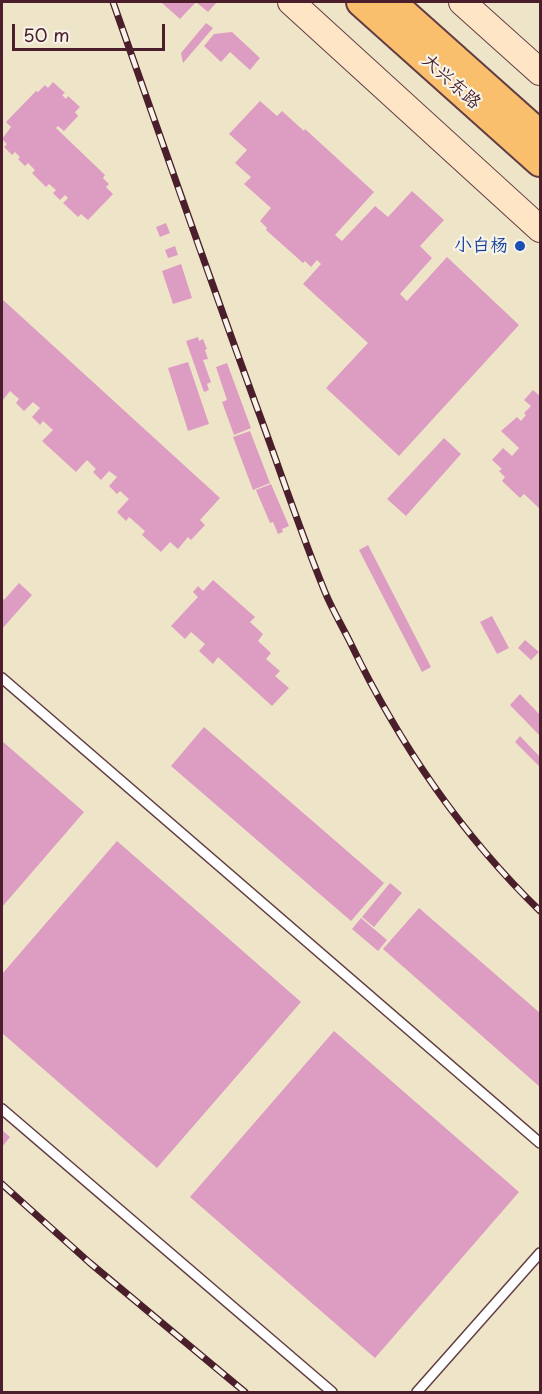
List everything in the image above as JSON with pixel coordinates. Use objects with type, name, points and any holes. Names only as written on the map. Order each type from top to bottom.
[{"type":"main road","points":[[291,2],[540,229]]},
{"type":"main road","name":"大兴东路","points":[[361,2],[540,162]]},
{"type":"main road","name":"大兴东路","points":[[391,2],[540,135]]},
{"type":"main road","points":[[462,2],[540,72]]},
{"type":"lane","points":[[2,678],[540,1143]]},
{"type":"lane","points":[[2,1109],[332,1392]]},
{"type":"lane","points":[[417,1392],[540,1253]]},
{"type":"building","points":[[196,2],[180,19],[162,3]]},
{"type":"building","points":[[196,2],[217,2],[208,12]]},
{"type":"building","points":[[206,23],[213,28],[183,63],[181,53]]},
{"type":"building","points":[[232,32],[260,58],[250,70],[230,52],[221,62],[204,46],[214,34]]},
{"type":"building","points":[[53,82],[65,93],[62,95],[66,99],[68,96],[80,107],[75,112],[78,116],[64,131],[58,126],[56,128],[105,175],[103,178],[109,184],[106,187],[113,194],[88,220],[81,214],[78,217],[63,203],[68,198],[65,195],[60,200],[53,193],[56,190],[49,184],[46,187],[32,173],[35,170],[28,163],[25,166],[15,152],[12,155],[4,147],[7,144],[2,139],[11,127],[6,122],[36,91],[38,92],[45,85],[48,88]]},
{"type":"building","points":[[260,101],[277,116],[282,111],[304,131],[305,129],[374,192],[335,235],[342,241],[375,206],[388,217],[412,191],[444,220],[420,246],[432,258],[400,294],[407,301],[447,257],[519,325],[399,456],[326,388],[368,343],[303,284],[321,264],[317,260],[311,267],[305,261],[303,263],[266,230],[267,228],[260,221],[271,208],[244,184],[251,177],[235,163],[247,150],[229,134]]},
{"type":"building","points":[[166,223],[170,233],[160,237],[156,227]]},
{"type":"building","points":[[175,246],[178,255],[168,258],[165,250]]},
{"type":"building","points":[[181,264],[192,298],[173,304],[162,271]]},
{"type":"building","points":[[2,299],[220,498],[200,520],[205,525],[191,540],[188,537],[178,549],[170,542],[161,552],[142,535],[145,531],[129,517],[126,521],[117,512],[129,499],[120,491],[117,494],[109,486],[117,477],[109,471],[101,480],[93,472],[96,469],[87,460],[76,472],[42,441],[53,430],[43,421],[40,425],[32,417],[40,408],[33,402],[24,411],[16,403],[19,399],[10,391],[2,401]]},
{"type":"building","points":[[198,337],[199,341],[203,339],[207,349],[205,350],[208,359],[203,360],[211,382],[207,384],[209,390],[204,392],[186,341]]},
{"type":"building","points":[[188,362],[209,424],[188,431],[168,368]]},
{"type":"building","points":[[227,363],[251,428],[234,435],[222,402],[227,400],[216,367]]},
{"type":"building","points":[[533,390],[540,396],[540,509],[524,494],[520,498],[502,481],[505,477],[499,471],[502,469],[492,460],[503,448],[512,456],[519,448],[501,431],[517,417],[521,421],[526,415],[524,413],[531,406],[524,400]]},
{"type":"building","points":[[250,431],[270,483],[253,490],[233,437]]},
{"type":"building","points":[[444,438],[461,454],[406,516],[387,499]]},
{"type":"building","points":[[271,484],[289,526],[278,534],[273,522],[270,523],[256,490]]},
{"type":"building","points":[[368,545],[431,667],[422,672],[359,550]]},
{"type":"building","points":[[213,580],[255,617],[250,622],[263,634],[258,641],[271,653],[266,659],[280,671],[275,676],[289,688],[272,706],[218,657],[213,664],[199,651],[205,644],[191,632],[185,639],[171,626],[198,597],[193,592],[198,586],[203,591]]},
{"type":"building","points":[[19,583],[32,595],[2,629],[2,597],[4,600]]},
{"type":"building","points":[[492,616],[509,648],[497,654],[480,622]]},
{"type":"building","points":[[525,640],[539,652],[531,660],[518,648]]},
{"type":"building","points":[[520,694],[540,715],[540,736],[510,705]]},
{"type":"building","points":[[204,727],[384,883],[351,921],[171,766]]},
{"type":"building","points":[[520,736],[540,757],[540,767],[515,742]]},
{"type":"building","points":[[2,741],[84,812],[2,907]]},
{"type":"building","points":[[117,841],[301,1002],[157,1168],[2,1033],[2,974]]},
{"type":"building","points":[[390,883],[402,893],[374,927],[362,917]]},
{"type":"building","points":[[419,908],[540,1013],[540,1087],[383,949]]},
{"type":"building","points":[[361,918],[387,940],[378,951],[352,929]]},
{"type":"building","points":[[334,1031],[519,1192],[375,1358],[190,1197]]},
{"type":"building","points":[[2,1130],[10,1137],[2,1147]]},
{"type":"railway","points":[[113,2],[290,499],[331,605],[389,715],[433,785],[484,851],[540,911]]},
{"type":"railway","points":[[2,1184],[90,1263],[245,1392]]},
{"type":"place","name":"小白杨","points":[[520,246]]}]
